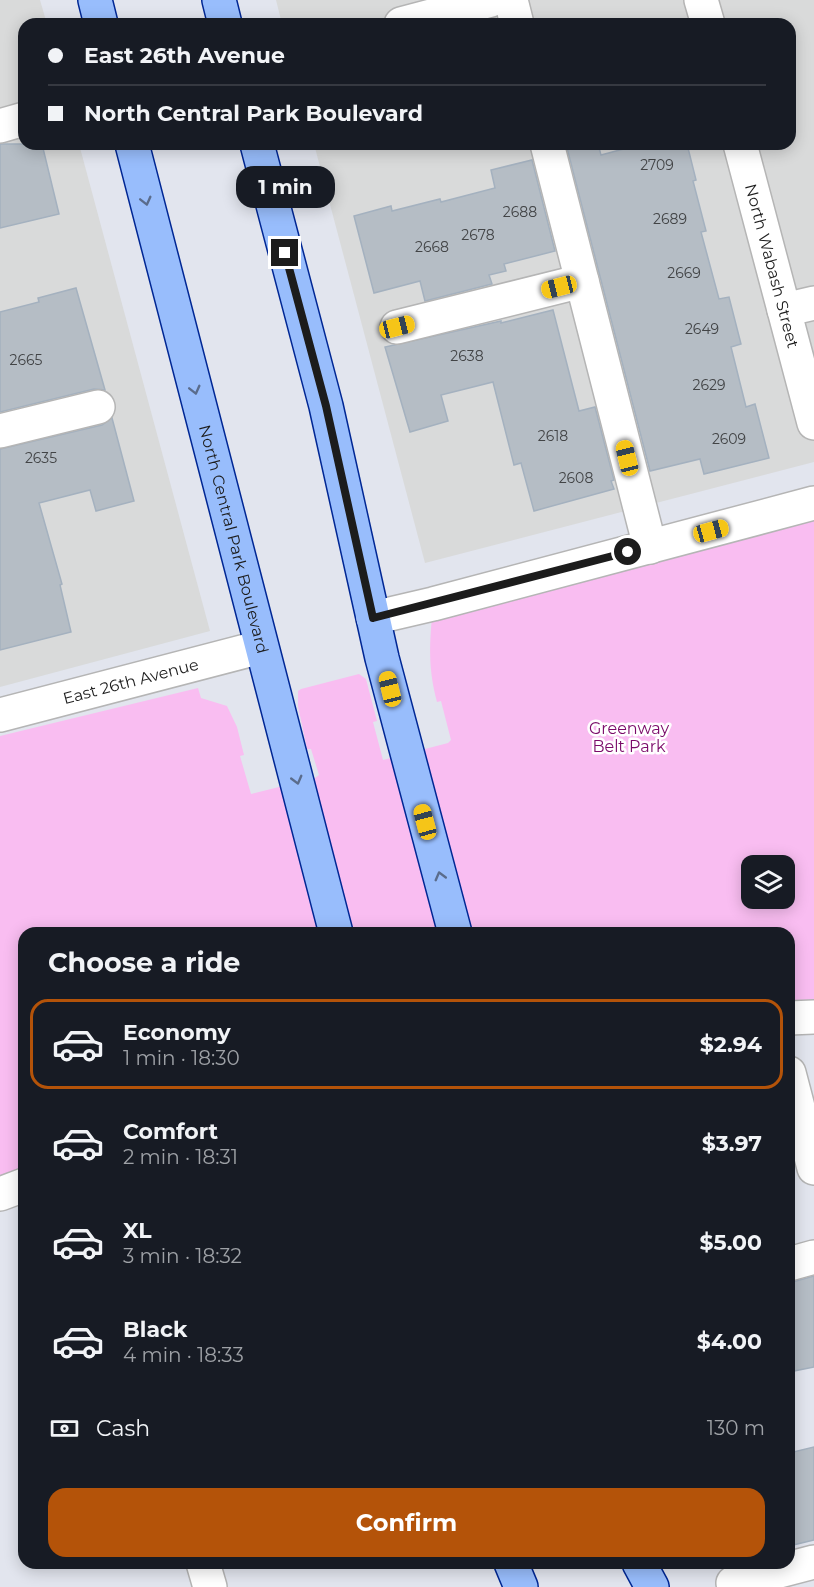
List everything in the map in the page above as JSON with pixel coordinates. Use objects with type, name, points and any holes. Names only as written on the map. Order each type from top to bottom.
[{"type":"main road","points":[[95,0],[100,18]]},
{"type":"main road","points":[[219,0],[224,18]]},
{"type":"main road","name":"North Central Park Boulevard","points":[[134,150],[334,927]]},
{"type":"main road","points":[[259,150],[326,406],[390,689],[453,927]]},
{"type":"main road","points":[[513,1569],[520,1587]]},
{"type":"main road","points":[[642,1569],[652,1587]]},
{"type":"street","points":[[424,18],[491,0]]},
{"type":"street","points":[[511,0],[516,18]]},
{"type":"street","points":[[701,0],[706,18]]},
{"type":"street","points":[[0,126],[18,122]]},
{"type":"street","points":[[549,150],[650,547]]},
{"type":"street","name":"North Wabash Street","points":[[742,150],[799,307],[814,423]]},
{"type":"street","points":[[397,327],[582,281]]},
{"type":"street","points":[[0,431],[98,407]]},
{"type":"street","points":[[373,618],[814,503]]},
{"type":"street","name":"East 26th Avenue","points":[[0,715],[261,647]]},
{"type":"street","points":[[795,1018],[814,1017]]},
{"type":"street","points":[[795,1096],[814,1168]]},
{"type":"street","points":[[0,1194],[18,1187]]},
{"type":"street","points":[[795,1262],[814,1257]]},
{"type":"street","points":[[795,1567],[814,1562]]},
{"type":"street","points":[[205,1569],[210,1587]]},
{"type":"street","points":[[733,1583],[787,1569]]},
{"type":"shaded area","points":[[0,0],[40,0],[45,18],[18,18],[18,150],[81,150],[210,631],[0,687]]},
{"type":"shaded area","points":[[276,0],[814,0],[814,462],[425,563],[316,150],[796,150],[796,18],[280,18]]},
{"type":"green space","name":"Greenway Belt Park","points":[[814,503],[814,1017],[795,1018],[795,927],[18,927],[18,1188],[0,1195],[0,736],[198,688],[201,698],[227,706],[237,727],[244,755],[240,756],[251,794],[315,778],[319,775],[311,749],[307,749],[298,706],[298,691],[301,689],[359,674],[366,679],[377,721],[373,722],[383,760],[448,743],[451,740],[441,701],[437,702],[431,664],[433,604]]},
{"type":"building","points":[[0,144],[18,144],[18,150],[43,150],[59,214],[0,228]]},
{"type":"building","points":[[568,150],[600,150],[601,155],[620,150],[688,150],[696,180],[693,181],[706,231],[701,232],[719,299],[729,297],[741,344],[731,347],[746,407],[755,404],[769,458],[704,474],[700,459],[650,471]]},
{"type":"building","points":[[532,160],[555,251],[504,264],[506,271],[489,275],[492,284],[425,301],[420,281],[374,293],[354,216],[391,206],[392,211],[440,199],[441,202],[495,188],[491,170]]},
{"type":"building","points":[[76,288],[105,390],[94,389],[0,412],[0,312],[39,302],[38,298]]},
{"type":"building","points":[[553,310],[579,411],[595,407],[614,480],[611,481],[614,489],[534,511],[521,463],[514,465],[493,382],[441,395],[448,421],[410,432],[385,347]]},
{"type":"building","points":[[112,418],[134,501],[96,511],[90,490],[39,503],[62,584],[60,585],[71,632],[0,650],[0,449],[102,425]]},
{"type":"building","points":[[814,1276],[814,1367],[795,1371],[795,1281]]},
{"type":"building","points":[[814,1447],[814,1540],[795,1545],[795,1452]]},
{"type":"route","points":[[285,253],[326,406],[373,618],[628,552]]}]
